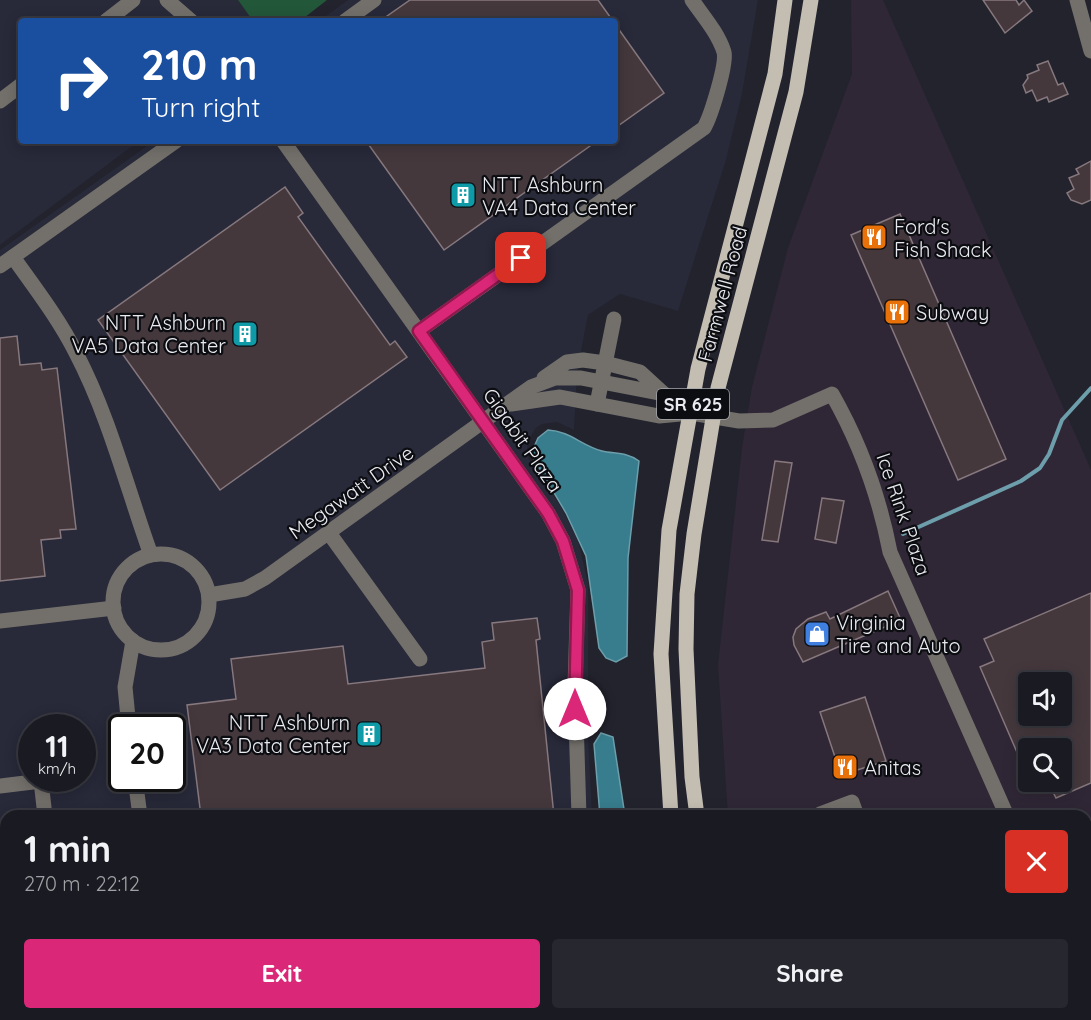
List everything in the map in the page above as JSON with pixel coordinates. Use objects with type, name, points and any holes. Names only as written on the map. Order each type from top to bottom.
[{"type":"main road","name":"Farmwell Road","points":[[671,810],[662,664],[664,590],[669,530],[692,413],[698,369],[775,74],[785,0]]},
{"type":"main road","name":"Farmwell Road","points":[[696,810],[688,714],[687,594],[694,534],[718,388],[796,92],[811,0]]},
{"type":"street","points":[[110,18],[133,0]]},
{"type":"street","points":[[167,0],[188,18]]},
{"type":"street","points":[[349,18],[374,0]]},
{"type":"street","points":[[419,331],[704,128],[711,116],[724,54],[715,33],[692,0]]},
{"type":"street","points":[[1077,0],[1091,51]]},
{"type":"street","points":[[0,100],[18,87]]},
{"type":"street","points":[[0,266],[172,144]]},
{"type":"street","name":"Gigabit Plaza","points":[[285,144],[548,513],[563,541],[578,590],[575,686],[579,810]]},
{"type":"street","points":[[13,257],[49,307],[77,353],[114,444],[150,555]]},
{"type":"street","points":[[597,404],[614,319]]},
{"type":"street","name":"Megawatt Drive","points":[[209,596],[244,589],[266,578],[567,362],[583,360],[605,363],[640,372],[664,394],[692,413]]},
{"type":"street","points":[[531,387],[555,378],[581,378],[664,394]]},
{"type":"street","name":"Ice Rink Plaza","points":[[692,413],[739,421],[773,420],[832,394],[871,476],[883,511],[890,552],[1004,810]]},
{"type":"street","points":[[511,404],[560,397],[659,416],[692,413]]},
{"type":"street","points":[[329,533],[420,659]]},
{"type":"street","points":[[166,554],[182,558],[204,580],[209,596],[208,611],[202,626],[186,642],[164,650],[148,648],[133,641],[122,630],[114,608],[116,585],[124,571],[136,561],[150,555],[166,554]]},
{"type":"street","points":[[0,621],[114,608]]},
{"type":"street","points":[[128,714],[125,687],[133,641]]},
{"type":"street","points":[[0,786],[41,781],[44,810]]},
{"type":"street","points":[[137,792],[139,810]]},
{"type":"street","points":[[831,810],[852,802],[855,810]]},
{"type":"shaded area","points":[[0,0],[238,0],[251,18],[18,18],[18,144],[135,144],[0,245]]},
{"type":"shaded area","points":[[348,0],[758,0],[742,94],[726,160],[678,311],[620,294],[588,315],[577,372],[574,430],[557,422],[542,424],[536,428],[527,442],[528,458],[561,507],[578,540],[588,583],[588,733],[592,810],[0,810],[0,250],[150,144],[618,144],[618,18],[323,18]]},
{"type":"shaded area","points":[[851,0],[883,0],[1091,470],[1091,810],[728,810],[718,665],[742,448],[752,387],[788,248],[852,74]]},
{"type":"green space","points":[[238,0],[327,0],[304,18],[251,18]]},
{"type":"water","points":[[548,430],[563,433],[595,449],[625,455],[639,461],[628,558],[627,656],[616,662],[606,658],[599,648],[586,556],[566,513],[531,454],[538,438]]},
{"type":"water","points":[[601,733],[613,737],[624,810],[600,810],[594,744]]},
{"type":"building","points":[[410,0],[598,0],[611,18],[384,18]]},
{"type":"building","points":[[983,0],[1016,0],[1019,5],[1024,0],[1032,11],[1005,33]]},
{"type":"building","name":"NTT Ashburn VA4 Data Center","points":[[618,28],[664,93],[618,126]]},
{"type":"building","points":[[1048,61],[1058,85],[1063,83],[1068,94],[1049,102],[1047,97],[1037,101],[1032,90],[1026,93],[1023,85],[1028,78],[1027,75],[1039,70],[1037,65]]},
{"type":"building","name":"NTT Ashburn VA4 Data Center","points":[[368,144],[593,144],[444,250]]},
{"type":"building","points":[[1091,161],[1091,200],[1082,204],[1071,200],[1067,193],[1074,189],[1069,178],[1079,174],[1076,169]]},
{"type":"building","name":"NTT Ashburn VA5 Data Center","points":[[285,187],[303,213],[298,217],[390,345],[395,341],[407,357],[220,490],[98,320]]},
{"type":"building","points":[[900,214],[1006,459],[958,480],[851,235]]},
{"type":"building","points":[[17,336],[20,365],[41,363],[42,370],[57,368],[76,529],[60,530],[61,538],[41,540],[45,576],[0,581],[0,338]]},
{"type":"building","points":[[775,461],[792,463],[778,542],[762,540]]},
{"type":"building","points":[[822,498],[844,501],[836,543],[815,539]]},
{"type":"building","points":[[888,591],[901,620],[803,662],[794,645],[793,637],[796,629],[808,619],[826,612],[830,619]]},
{"type":"building","points":[[1091,593],[1091,783],[1072,791],[1072,738],[1018,738],[1018,755],[980,667],[994,661],[984,639]]},
{"type":"building","name":"NTT Ashburn VA3 Data Center","points":[[537,618],[540,639],[536,640],[553,810],[200,810],[187,705],[236,699],[231,659],[343,646],[348,684],[485,668],[482,642],[494,640],[492,623]]},
{"type":"building","points":[[865,697],[886,761],[841,775],[820,712]]},
{"type":"building","points":[[1053,792],[1070,792],[1056,798]]},
{"type":"waterway","points":[[903,534],[1021,481],[1040,468],[1049,454],[1062,420],[1091,388]]},
{"type":"place","name":"NTT Ashburn VA4 Data Center","points":[[463,195]]},
{"type":"place","name":"Ford's Fish Shack","points":[[874,237]]},
{"type":"place","name":"Subway","points":[[897,312]]},
{"type":"place","name":"NTT Ashburn VA5 Data Center","points":[[245,334]]},
{"type":"place","name":"Virginia Tire and Auto","points":[[817,634]]},
{"type":"place","name":"NTT Ashburn VA3 Data Center","points":[[369,734]]},
{"type":"place","name":"Anitas","points":[[845,767]]},
{"type":"route","points":[[521,258],[419,331],[548,513],[563,541],[578,590],[575,709]]}]
